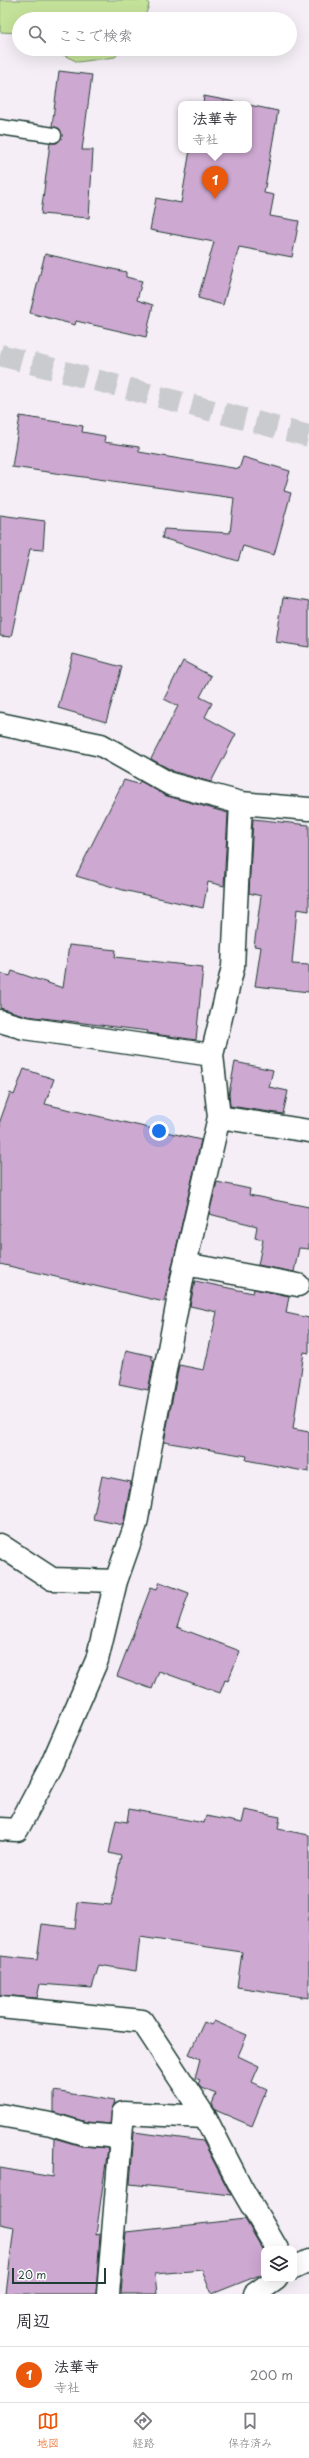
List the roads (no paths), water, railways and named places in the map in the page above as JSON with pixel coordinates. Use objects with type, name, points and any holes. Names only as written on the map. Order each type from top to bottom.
[{"type":"street","points":[[0,724],[101,745],[170,784],[240,803],[309,808]]},
{"type":"street","points":[[0,1829],[17,1830],[52,1764],[97,1660],[116,1581],[136,1524],[185,1264],[219,1118],[212,1055],[232,967],[240,803]]},
{"type":"street","points":[[0,1022],[24,1028],[212,1055]]},
{"type":"street","points":[[219,1118],[309,1131]]},
{"type":"street","points":[[185,1264],[298,1285]]},
{"type":"street","points":[[0,1545],[52,1578],[116,1581]]},
{"type":"street","points":[[0,2007],[142,2021],[205,2117],[241,2187],[275,2246]]},
{"type":"street","points":[[108,2294],[123,2113],[205,2117]]},
{"type":"street","points":[[0,2115],[51,2124],[84,2134],[121,2137]]},
{"type":"street","points":[[297,2267],[309,2262]]},
{"type":"street","points":[[255,2294],[272,2282]]},
{"type":"lane","points":[[0,127],[54,135]]},
{"type":"tunnel","points":[[0,355],[309,436]]},
{"type":"place","name":"法華寺","points":[[215,199]]}]
